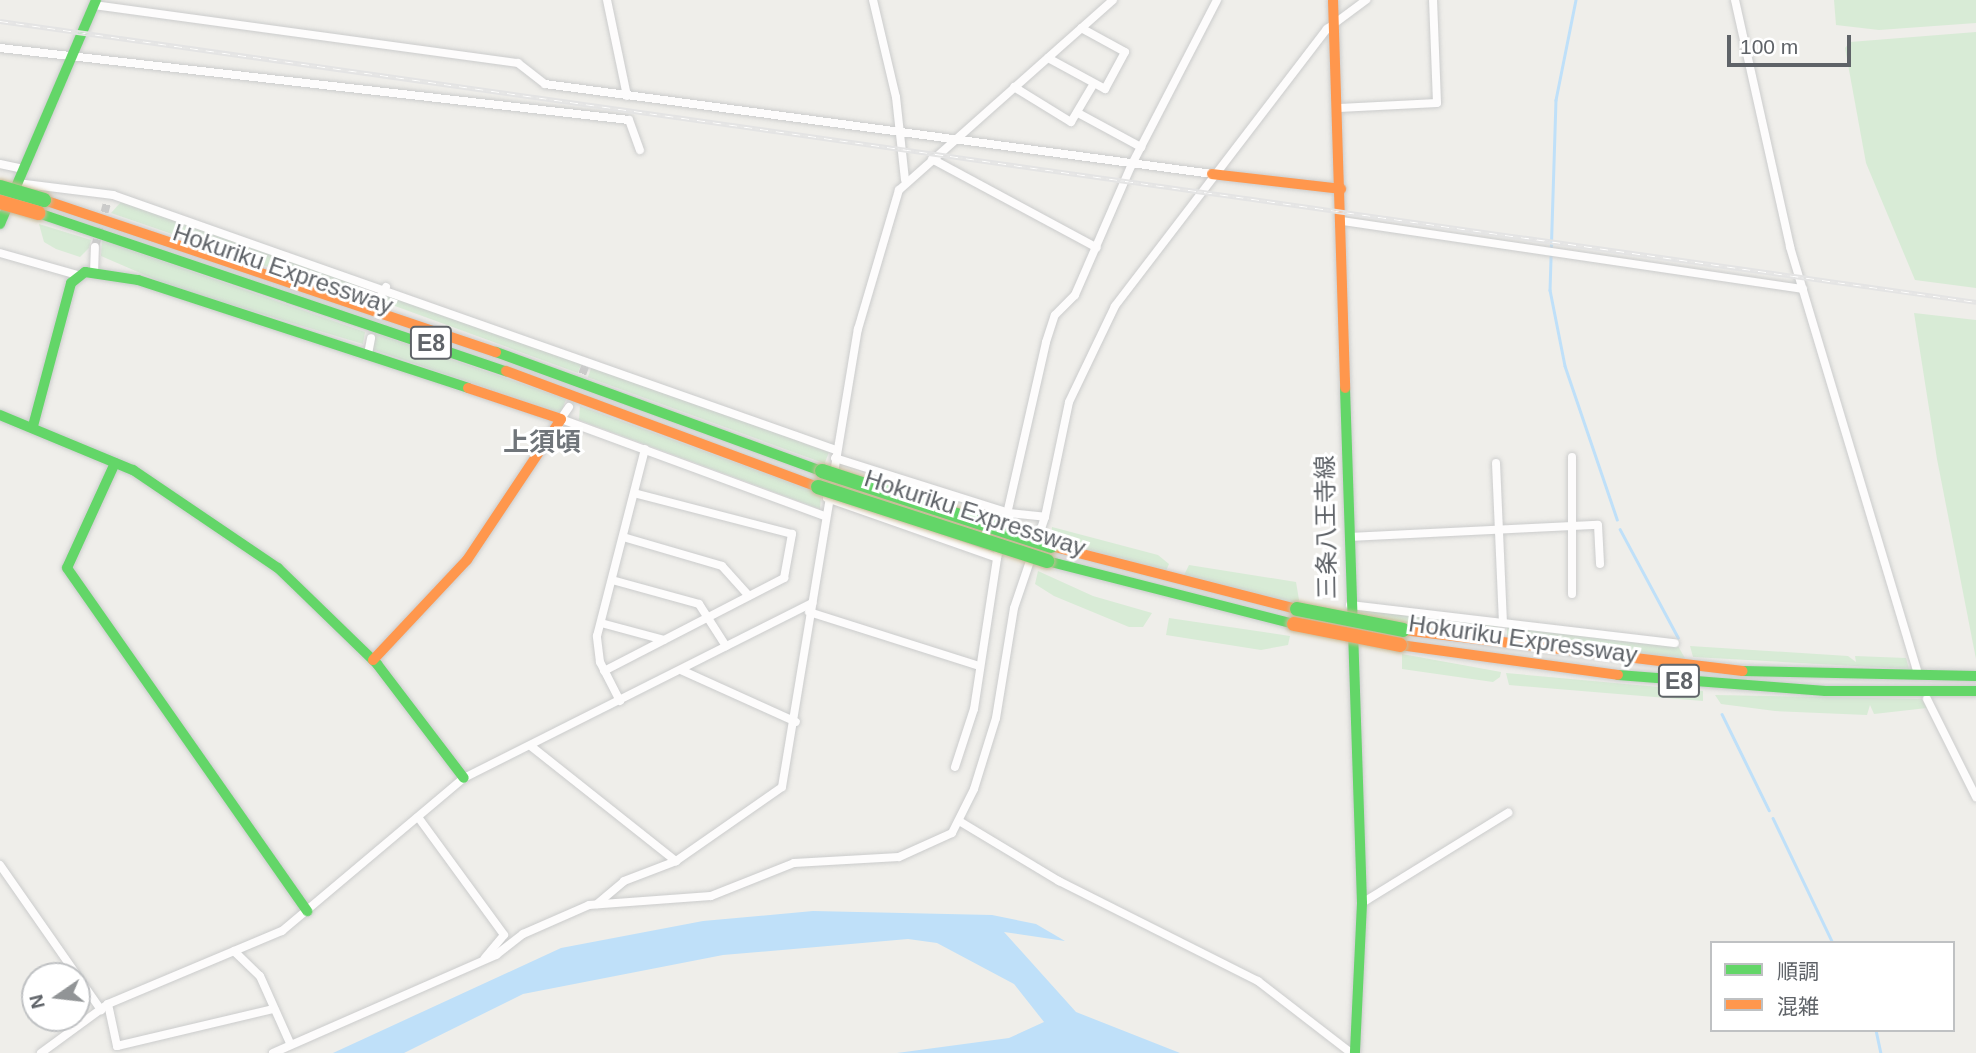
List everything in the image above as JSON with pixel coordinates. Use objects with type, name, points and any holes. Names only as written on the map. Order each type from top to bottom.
[{"type":"main road","name":"三条八王寺線","points":[[1333,0],[1339,108],[1350,605],[1362,903],[1347,1052]]},
{"type":"main road","points":[[1,219],[95,2]]},
{"type":"main road","points":[[1212,174],[1341,189]]},
{"type":"main road","name":"Hokuriku Expressway","points":[[0,187],[41,206],[430,343],[823,493],[1047,561],[1296,616],[1672,665],[1976,676]]},
{"type":"main road","name":"Hokuriku Expressway","points":[[0,202],[41,206],[424,325],[822,471],[1051,546],[1400,645],[1643,678],[1976,691]]},
{"type":"main road","points":[[33,426],[77,275],[94,273],[138,280],[368,354],[565,413],[467,560],[373,660]]},
{"type":"main road","points":[[0,415],[33,426],[116,463],[249,545],[373,660],[464,778]]},
{"type":"main road","points":[[116,463],[67,568],[306,911]]},
{"type":"street","points":[[607,0],[627,96]]},
{"type":"street","points":[[597,904],[624,881],[676,861],[782,787],[796,722],[824,516],[823,493],[836,454],[858,329],[905,180],[873,0]]},
{"type":"street","points":[[905,180],[1113,0]]},
{"type":"street","points":[[955,767],[979,667],[997,558],[1045,342],[1097,248],[1130,166],[1217,0]]},
{"type":"street","points":[[1350,15],[1356,0]]},
{"type":"street","points":[[272,1053],[484,960],[523,934],[597,904],[711,896],[794,863],[899,857],[928,847],[959,821],[996,718],[1014,608],[1045,517],[1069,402],[1115,306],[1212,174],[1333,24],[1350,15],[1366,0]]},
{"type":"street","points":[[1339,108],[1437,103],[1433,0]]},
{"type":"street","points":[[1735,0],[1803,289],[1917,669]]},
{"type":"street","points":[[95,2],[519,63],[545,84],[950,143],[1212,174]]},
{"type":"street","points":[[1048,58],[1093,85],[1105,89],[1125,52],[1081,28]]},
{"type":"street","points":[[0,48],[74,52],[473,107],[629,120],[640,150]]},
{"type":"street","points":[[1014,87],[1068,122],[1078,113],[1093,85]]},
{"type":"street","points":[[1078,113],[1141,147]]},
{"type":"street","points":[[932,159],[1097,248]]},
{"type":"street","points":[[0,164],[20,176],[113,195],[386,287],[836,454],[1009,513],[1045,517]]},
{"type":"street","points":[[107,203],[113,195]]},
{"type":"street","points":[[1342,221],[1803,289]]},
{"type":"street","points":[[94,273],[95,247]]},
{"type":"street","points":[[0,253],[77,275]]},
{"type":"street","points":[[379,299],[386,287]]},
{"type":"street","points":[[368,354],[371,338]]},
{"type":"street","points":[[565,413],[645,449],[824,516]]},
{"type":"street","points":[[620,701],[598,653],[601,623],[645,449]]},
{"type":"street","points":[[1572,457],[1573,594]]},
{"type":"street","points":[[1496,463],[1503,621]]},
{"type":"street","points":[[604,671],[784,578],[792,534],[634,493]]},
{"type":"street","points":[[823,493],[997,558]]},
{"type":"street","points":[[1349,537],[1598,525],[1600,564]]},
{"type":"street","points":[[623,537],[722,566],[749,596]]},
{"type":"street","points":[[612,580],[691,601],[710,617],[726,646]]},
{"type":"street","points":[[1350,605],[1675,643]]},
{"type":"street","points":[[41,1053],[104,1007],[282,931],[464,778],[532,747],[726,646],[811,607],[979,667]]},
{"type":"street","points":[[601,623],[664,640]]},
{"type":"street","points":[[681,670],[796,722]]},
{"type":"street","points":[[1927,699],[1976,797]]},
{"type":"street","points":[[532,747],[676,861]]},
{"type":"street","points":[[1362,903],[1508,813]]},
{"type":"street","points":[[418,817],[504,935],[484,960]]},
{"type":"street","points":[[959,821],[1059,881],[1258,981],[1347,1052]]},
{"type":"street","points":[[0,865],[104,1007],[117,1046],[273,1009]]},
{"type":"street","points":[[234,951],[260,976],[290,1043]]},
{"type":"green space","points":[[1834,0],[1976,0],[1976,23],[1879,30],[1836,25]]},
{"type":"green space","points":[[1976,32],[1976,288],[1915,280],[1866,163],[1845,48],[1850,42]]},
{"type":"green space","points":[[121,202],[326,271],[370,292],[370,302],[111,213]]},
{"type":"green space","points":[[39,224],[91,240],[89,248],[80,257],[56,249],[44,242]]},
{"type":"green space","points":[[102,240],[365,332],[363,344],[175,288],[101,256]]},
{"type":"green space","points":[[387,293],[582,362],[578,373],[384,302]]},
{"type":"green space","points":[[1914,313],[1976,320],[1976,659],[1937,459]]},
{"type":"green space","points":[[375,333],[566,399],[561,414],[370,348]]},
{"type":"green space","points":[[592,366],[829,452],[825,463],[588,377]]},
{"type":"green space","points":[[580,406],[809,489],[821,495],[820,509],[579,420]]},
{"type":"green space","points":[[1052,527],[1158,555],[1169,564],[1166,571],[1050,540]]},
{"type":"green space","points":[[1189,565],[1296,582],[1300,606],[1183,577]]},
{"type":"green space","points":[[1038,571],[1093,596],[1152,613],[1143,627],[1129,627],[1054,596],[1035,584]]},
{"type":"green space","points":[[1365,609],[1498,625],[1495,639],[1359,616],[1358,611]]},
{"type":"green space","points":[[1169,618],[1290,636],[1288,645],[1261,650],[1166,635]]},
{"type":"green space","points":[[1507,627],[1678,646],[1686,660],[1507,639]]},
{"type":"green space","points":[[1690,646],[1848,656],[1856,662],[1855,656],[1906,658],[1909,669],[1693,657]]},
{"type":"green space","points":[[1402,654],[1501,672],[1500,677],[1493,682],[1402,669]]},
{"type":"green space","points":[[1506,673],[1703,691],[1703,701],[1509,685]]},
{"type":"green space","points":[[1715,695],[1922,699],[1927,708],[1874,714],[1870,705],[1867,715],[1775,711],[1721,704]]},
{"type":"water","points":[[813,911],[992,915],[1036,924],[1065,941],[1004,932],[1076,1012],[1180,1053],[897,1053],[1009,1038],[1044,1022],[1014,984],[937,943],[908,939],[723,955],[523,994],[404,1053],[333,1053],[561,948],[703,921]]},
{"type":"waterway","points":[[1576,0],[1556,100],[1550,290],[1565,366],[1617,519]]},
{"type":"waterway","points":[[1620,529],[1678,637]]},
{"type":"waterway","points":[[1722,714],[1769,810]]},
{"type":"waterway","points":[[1773,818],[1832,941]]},
{"type":"waterway","points":[[1876,1032],[1881,1053]]},
{"type":"tunnel","points":[[95,247],[107,203]]},
{"type":"tunnel","points":[[578,385],[587,362]]},
{"type":"railway","points":[[0,21],[1976,302]]},
{"type":"traffic: fast","points":[[0,224],[96,0]]},
{"type":"traffic: fast","points":[[0,187],[44,200]]},
{"type":"traffic: fast","points":[[38,213],[506,371]]},
{"type":"traffic: fast","points":[[33,426],[71,283],[85,272],[138,280],[468,388]]},
{"type":"traffic: fast","points":[[496,352],[822,471]]},
{"type":"traffic: fast","points":[[1345,388],[1362,903],[1355,1053]]},
{"type":"traffic: fast","points":[[0,415],[133,470],[278,568],[377,664],[464,778]]},
{"type":"traffic: fast","points":[[115,463],[67,568],[307,911]]},
{"type":"traffic: fast","points":[[822,471],[1051,546]]},
{"type":"traffic: fast","points":[[818,487],[1047,561]]},
{"type":"traffic: fast","points":[[1047,561],[1294,624]]},
{"type":"traffic: fast","points":[[1297,609],[1403,630]]},
{"type":"traffic: fast","points":[[1743,671],[1976,676]]},
{"type":"traffic: fast","points":[[1618,675],[1825,691],[1976,691]]},
{"type":"traffic: slow","points":[[1333,0],[1345,388]]},
{"type":"traffic: slow","points":[[1212,174],[1341,189]]},
{"type":"traffic: slow","points":[[44,200],[496,352]]},
{"type":"traffic: slow","points":[[0,202],[38,213]]},
{"type":"traffic: slow","points":[[506,371],[818,487]]},
{"type":"traffic: slow","points":[[373,660],[467,560],[561,419],[468,388]]},
{"type":"traffic: slow","points":[[1051,546],[1297,609]]},
{"type":"traffic: slow","points":[[1294,624],[1400,645]]},
{"type":"traffic: slow","points":[[1403,630],[1743,671]]},
{"type":"traffic: slow","points":[[1400,645],[1618,675]]},
{"type":"district","name":"上須頃","points":[[542,443]]}]
